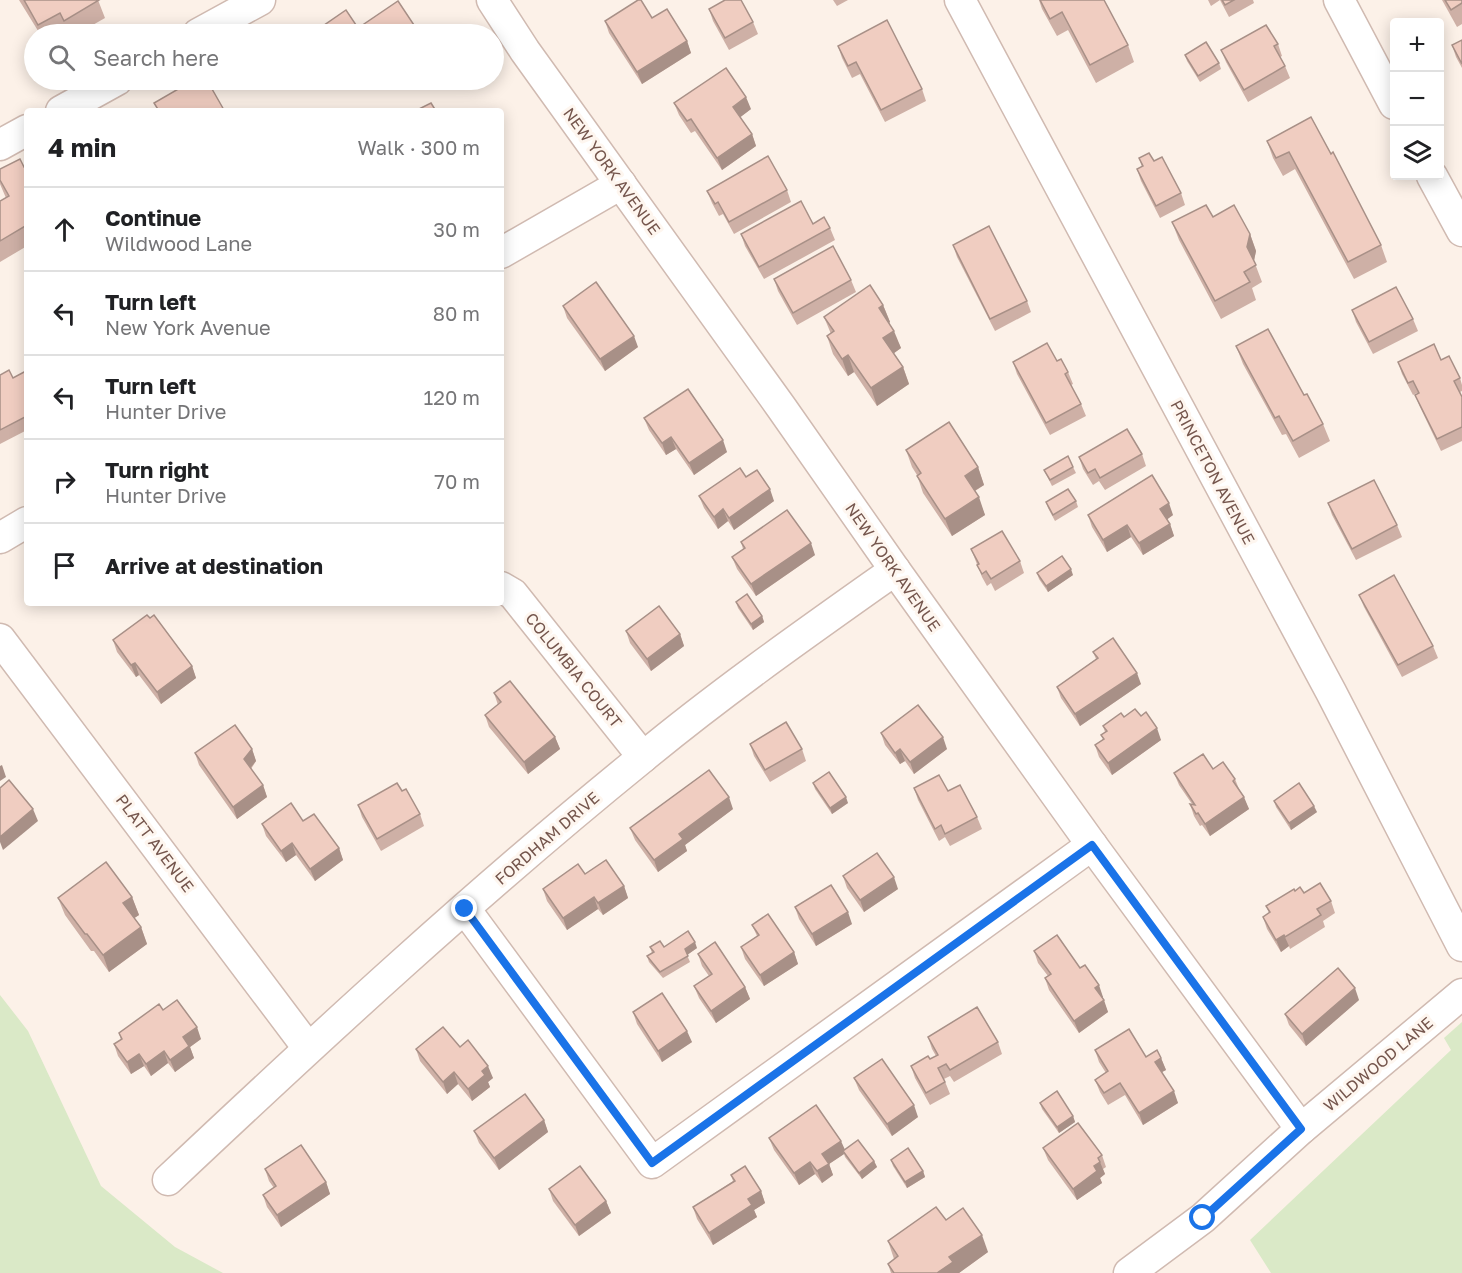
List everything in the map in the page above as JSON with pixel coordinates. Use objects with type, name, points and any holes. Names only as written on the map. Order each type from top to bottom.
[{"type":"street","points":[[216,24],[260,0]]},
{"type":"street","name":"NEW YORK AVENUE","points":[[492,0],[525,51],[1092,845],[1301,1129]]},
{"type":"street","name":"PRINCETON AVENUE","points":[[960,0],[1331,692],[1462,946]]},
{"type":"street","points":[[1339,0],[1390,95]]},
{"type":"street","points":[[66,108],[99,90]]},
{"type":"street","points":[[0,145],[24,132]]},
{"type":"street","points":[[1434,180],[1462,231]]},
{"type":"street","points":[[504,251],[621,184]]},
{"type":"street","points":[[0,538],[24,524]]},
{"type":"street","name":"FORDHAM DRIVE","points":[[168,1180],[308,1048],[549,836],[643,757],[764,663],[895,570]]},
{"type":"street","name":"COLUMBIA COURT","points":[[504,589],[513,594],[643,757]]},
{"type":"street","name":"PLATT AVENUE","points":[[0,639],[308,1048]]},
{"type":"street","points":[[465,909],[652,1163],[1092,845]]},
{"type":"street","name":"WILDWOOD LANE","points":[[1129,1273],[1203,1218],[1301,1129],[1462,994]]},
{"type":"green space","points":[[0,995],[28,1031],[101,1186],[175,1247],[223,1273],[0,1273]]},
{"type":"green space","points":[[1462,1022],[1462,1273],[1271,1273],[1250,1240],[1451,1050],[1444,1038]]},
{"type":"building","points":[[24,0],[99,0],[64,21],[60,13],[37,24]]},
{"type":"building","points":[[641,0],[652,18],[667,9],[687,41],[637,72],[605,21]]},
{"type":"building","points":[[725,0],[741,0],[753,22],[725,38],[709,9]]},
{"type":"building","points":[[1040,0],[1104,0],[1128,45],[1090,65],[1062,12],[1050,19]]},
{"type":"building","points":[[1222,0],[1234,0],[1225,5]]},
{"type":"building","points":[[1445,0],[1462,0],[1462,3],[1451,10]]},
{"type":"building","points":[[398,1],[413,24],[364,24]]},
{"type":"building","points":[[346,10],[355,24],[326,24]]},
{"type":"building","points":[[887,20],[922,89],[881,110],[856,62],[848,66],[838,46]]},
{"type":"building","points":[[1266,25],[1278,44],[1274,46],[1285,66],[1244,90],[1221,50]]},
{"type":"building","points":[[1462,40],[1462,64],[1452,45]]},
{"type":"building","points":[[1206,42],[1219,63],[1198,76],[1185,55]]},
{"type":"building","points":[[726,68],[746,97],[733,107],[752,134],[717,158],[691,119],[687,121],[674,103]]},
{"type":"building","points":[[176,90],[213,90],[223,108],[157,108],[154,103]]},
{"type":"building","points":[[431,103],[434,108],[421,108]]},
{"type":"building","points":[[1311,117],[1331,154],[1333,152],[1381,245],[1348,262],[1289,152],[1276,158],[1267,141]]},
{"type":"building","points":[[1149,153],[1154,161],[1162,157],[1181,193],[1156,206],[1137,169],[1143,166],[1139,158]]},
{"type":"building","points":[[768,156],[787,190],[729,222],[718,202],[715,204],[707,191]]},
{"type":"building","points":[[20,159],[24,167],[24,227],[0,241],[0,201],[9,196],[0,180],[0,169]]},
{"type":"building","points":[[801,201],[813,224],[824,217],[830,228],[759,267],[741,234]]},
{"type":"building","points":[[1206,205],[1213,217],[1234,205],[1250,234],[1247,247],[1256,265],[1244,272],[1250,282],[1215,301],[1172,222]]},
{"type":"building","points":[[989,226],[1027,301],[990,319],[953,245]]},
{"type":"building","points":[[833,246],[851,280],[793,313],[774,279]]},
{"type":"building","points":[[596,282],[634,336],[600,359],[563,306]]},
{"type":"building","points":[[870,285],[883,305],[879,308],[894,331],[883,338],[903,367],[871,388],[848,355],[842,359],[827,336],[834,331],[824,317]]},
{"type":"building","points":[[1396,287],[1413,319],[1369,342],[1352,310]]},
{"type":"building","points":[[1268,329],[1304,395],[1307,394],[1323,424],[1293,441],[1279,416],[1275,418],[1236,346]]},
{"type":"building","points":[[1047,343],[1057,361],[1061,359],[1068,372],[1065,374],[1081,404],[1046,423],[1013,362]]},
{"type":"building","points":[[1434,344],[1441,360],[1449,356],[1460,378],[1454,381],[1462,397],[1462,427],[1437,439],[1415,395],[1419,393],[1413,381],[1408,383],[1398,362]]},
{"type":"building","points":[[9,370],[13,378],[24,372],[24,418],[0,430],[0,375]]},
{"type":"building","points":[[688,389],[723,440],[689,463],[671,437],[662,443],[644,418]]},
{"type":"building","points":[[949,422],[978,467],[965,476],[979,497],[945,519],[917,476],[921,473],[906,450]]},
{"type":"building","points":[[1127,429],[1142,454],[1100,478],[1095,469],[1088,473],[1079,457]]},
{"type":"building","points":[[1068,456],[1073,467],[1050,480],[1044,470]]},
{"type":"building","points":[[740,468],[746,477],[757,470],[770,489],[729,518],[723,509],[714,517],[699,496]]},
{"type":"building","points":[[1152,475],[1169,503],[1160,509],[1170,524],[1139,543],[1127,525],[1103,540],[1088,515]]},
{"type":"building","points":[[1374,480],[1397,525],[1352,549],[1328,503]]},
{"type":"building","points":[[1068,489],[1076,501],[1053,515],[1046,502]]},
{"type":"building","points":[[787,510],[811,543],[751,584],[732,557],[745,548],[741,542]]},
{"type":"building","points":[[1002,531],[1020,561],[991,579],[986,571],[982,574],[971,549]]},
{"type":"building","points":[[1062,556],[1071,569],[1046,586],[1037,573]]},
{"type":"building","points":[[1394,575],[1433,646],[1398,665],[1359,595]]},
{"type":"building","points":[[747,594],[762,616],[751,624],[736,602]]},
{"type":"building","points":[[659,606],[680,634],[647,659],[626,631]]},
{"type":"building","points":[[147,615],[150,618],[154,615],[192,666],[157,692],[135,663],[131,665],[113,640]]},
{"type":"building","points":[[1113,638],[1137,673],[1075,714],[1057,687],[1098,658],[1093,652]]},
{"type":"building","points":[[510,681],[555,737],[524,762],[485,715],[501,702],[494,693]]},
{"type":"building","points":[[918,705],[943,737],[910,762],[900,749],[895,753],[881,733]]},
{"type":"building","points":[[1135,709],[1141,716],[1146,712],[1157,728],[1108,763],[1095,745],[1104,739],[1101,735],[1107,731],[1103,726],[1121,713],[1124,717]]},
{"type":"building","points":[[786,722],[802,749],[765,770],[750,744]]},
{"type":"building","points":[[235,725],[252,749],[244,759],[263,785],[233,807],[195,753]]},
{"type":"building","points":[[1203,754],[1213,769],[1223,762],[1244,797],[1205,824],[1198,813],[1196,814],[1190,804],[1195,805],[1174,773]]},
{"type":"building","points":[[709,770],[729,797],[679,834],[683,839],[654,860],[630,828]]},
{"type":"building","points":[[829,772],[846,797],[830,808],[813,783]]},
{"type":"building","points":[[939,775],[948,791],[960,785],[977,817],[945,834],[941,825],[935,829],[914,788]]},
{"type":"building","points":[[9,780],[33,809],[0,837],[0,788]]},
{"type":"building","points":[[397,783],[402,791],[406,789],[420,814],[377,839],[358,805]]},
{"type":"building","points":[[1299,783],[1314,806],[1289,823],[1274,801]]},
{"type":"building","points":[[291,803],[303,821],[314,814],[339,848],[310,869],[292,843],[281,851],[262,824]]},
{"type":"building","points":[[877,853],[894,877],[860,900],[843,876]]},
{"type":"building","points":[[606,860],[624,886],[598,903],[594,897],[563,918],[543,889],[578,864],[585,874]]},
{"type":"building","points":[[106,862],[132,897],[123,903],[141,927],[103,955],[58,898]]},
{"type":"building","points":[[1320,883],[1331,901],[1317,909],[1321,915],[1276,940],[1263,917],[1270,912],[1266,906],[1294,889],[1295,891],[1300,887],[1304,893]]},
{"type":"building","points":[[831,885],[848,912],[812,934],[795,907]]},
{"type":"building","points":[[768,914],[794,952],[760,975],[741,947],[759,935],[752,925]]},
{"type":"building","points":[[688,931],[695,942],[685,949],[688,956],[660,972],[647,956],[654,952],[650,947],[660,941],[664,947]]},
{"type":"building","points":[[1057,935],[1080,968],[1085,965],[1099,985],[1095,988],[1104,1000],[1074,1021],[1045,978],[1051,974],[1034,951]]},
{"type":"building","points":[[715,942],[745,987],[711,1011],[694,986],[712,974],[698,954]]},
{"type":"building","points":[[1338,968],[1355,988],[1302,1034],[1285,1014]]},
{"type":"building","points":[[662,993],[687,1031],[658,1051],[633,1012]]},
{"type":"building","points":[[177,1000],[197,1027],[183,1037],[189,1046],[170,1060],[164,1051],[146,1064],[139,1054],[127,1062],[114,1044],[122,1039],[119,1033],[159,1004],[163,1010]]},
{"type":"building","points":[[977,1007],[998,1042],[950,1070],[946,1064],[938,1068],[945,1082],[926,1093],[911,1066],[928,1056],[930,1059],[938,1055],[928,1037]]},
{"type":"building","points":[[443,1027],[460,1047],[468,1040],[488,1066],[482,1071],[485,1075],[468,1089],[454,1072],[443,1082],[416,1049]]},
{"type":"building","points":[[1129,1029],[1146,1057],[1157,1050],[1161,1058],[1155,1062],[1174,1091],[1139,1113],[1120,1083],[1104,1093],[1095,1080],[1108,1071],[1095,1050]]},
{"type":"building","points":[[882,1059],[914,1105],[887,1124],[854,1078]]},
{"type":"building","points":[[1057,1091],[1073,1116],[1057,1127],[1040,1103]]},
{"type":"building","points":[[525,1094],[544,1120],[494,1158],[474,1131]]},
{"type":"building","points":[[816,1105],[841,1141],[822,1154],[829,1164],[817,1171],[810,1162],[794,1173],[769,1138]]},
{"type":"building","points":[[1078,1123],[1102,1155],[1098,1158],[1100,1162],[1094,1166],[1097,1171],[1073,1189],[1043,1148]]},
{"type":"building","points":[[858,1140],[874,1161],[859,1173],[843,1151]]},
{"type":"building","points":[[301,1145],[326,1182],[277,1215],[263,1195],[276,1186],[265,1169]]},
{"type":"building","points":[[908,1148],[923,1171],[905,1182],[891,1160]]},
{"type":"building","points":[[580,1166],[606,1201],[575,1225],[549,1189]]},
{"type":"building","points":[[745,1166],[761,1191],[748,1199],[752,1205],[709,1233],[693,1207],[735,1181],[731,1175]]},
{"type":"building","points":[[936,1207],[946,1220],[963,1208],[982,1235],[949,1257],[953,1262],[937,1273],[894,1273],[888,1264],[898,1256],[888,1241]]},
{"type":"route","points":[[465,909],[652,1163],[1092,845],[1301,1129],[1203,1218]]}]
